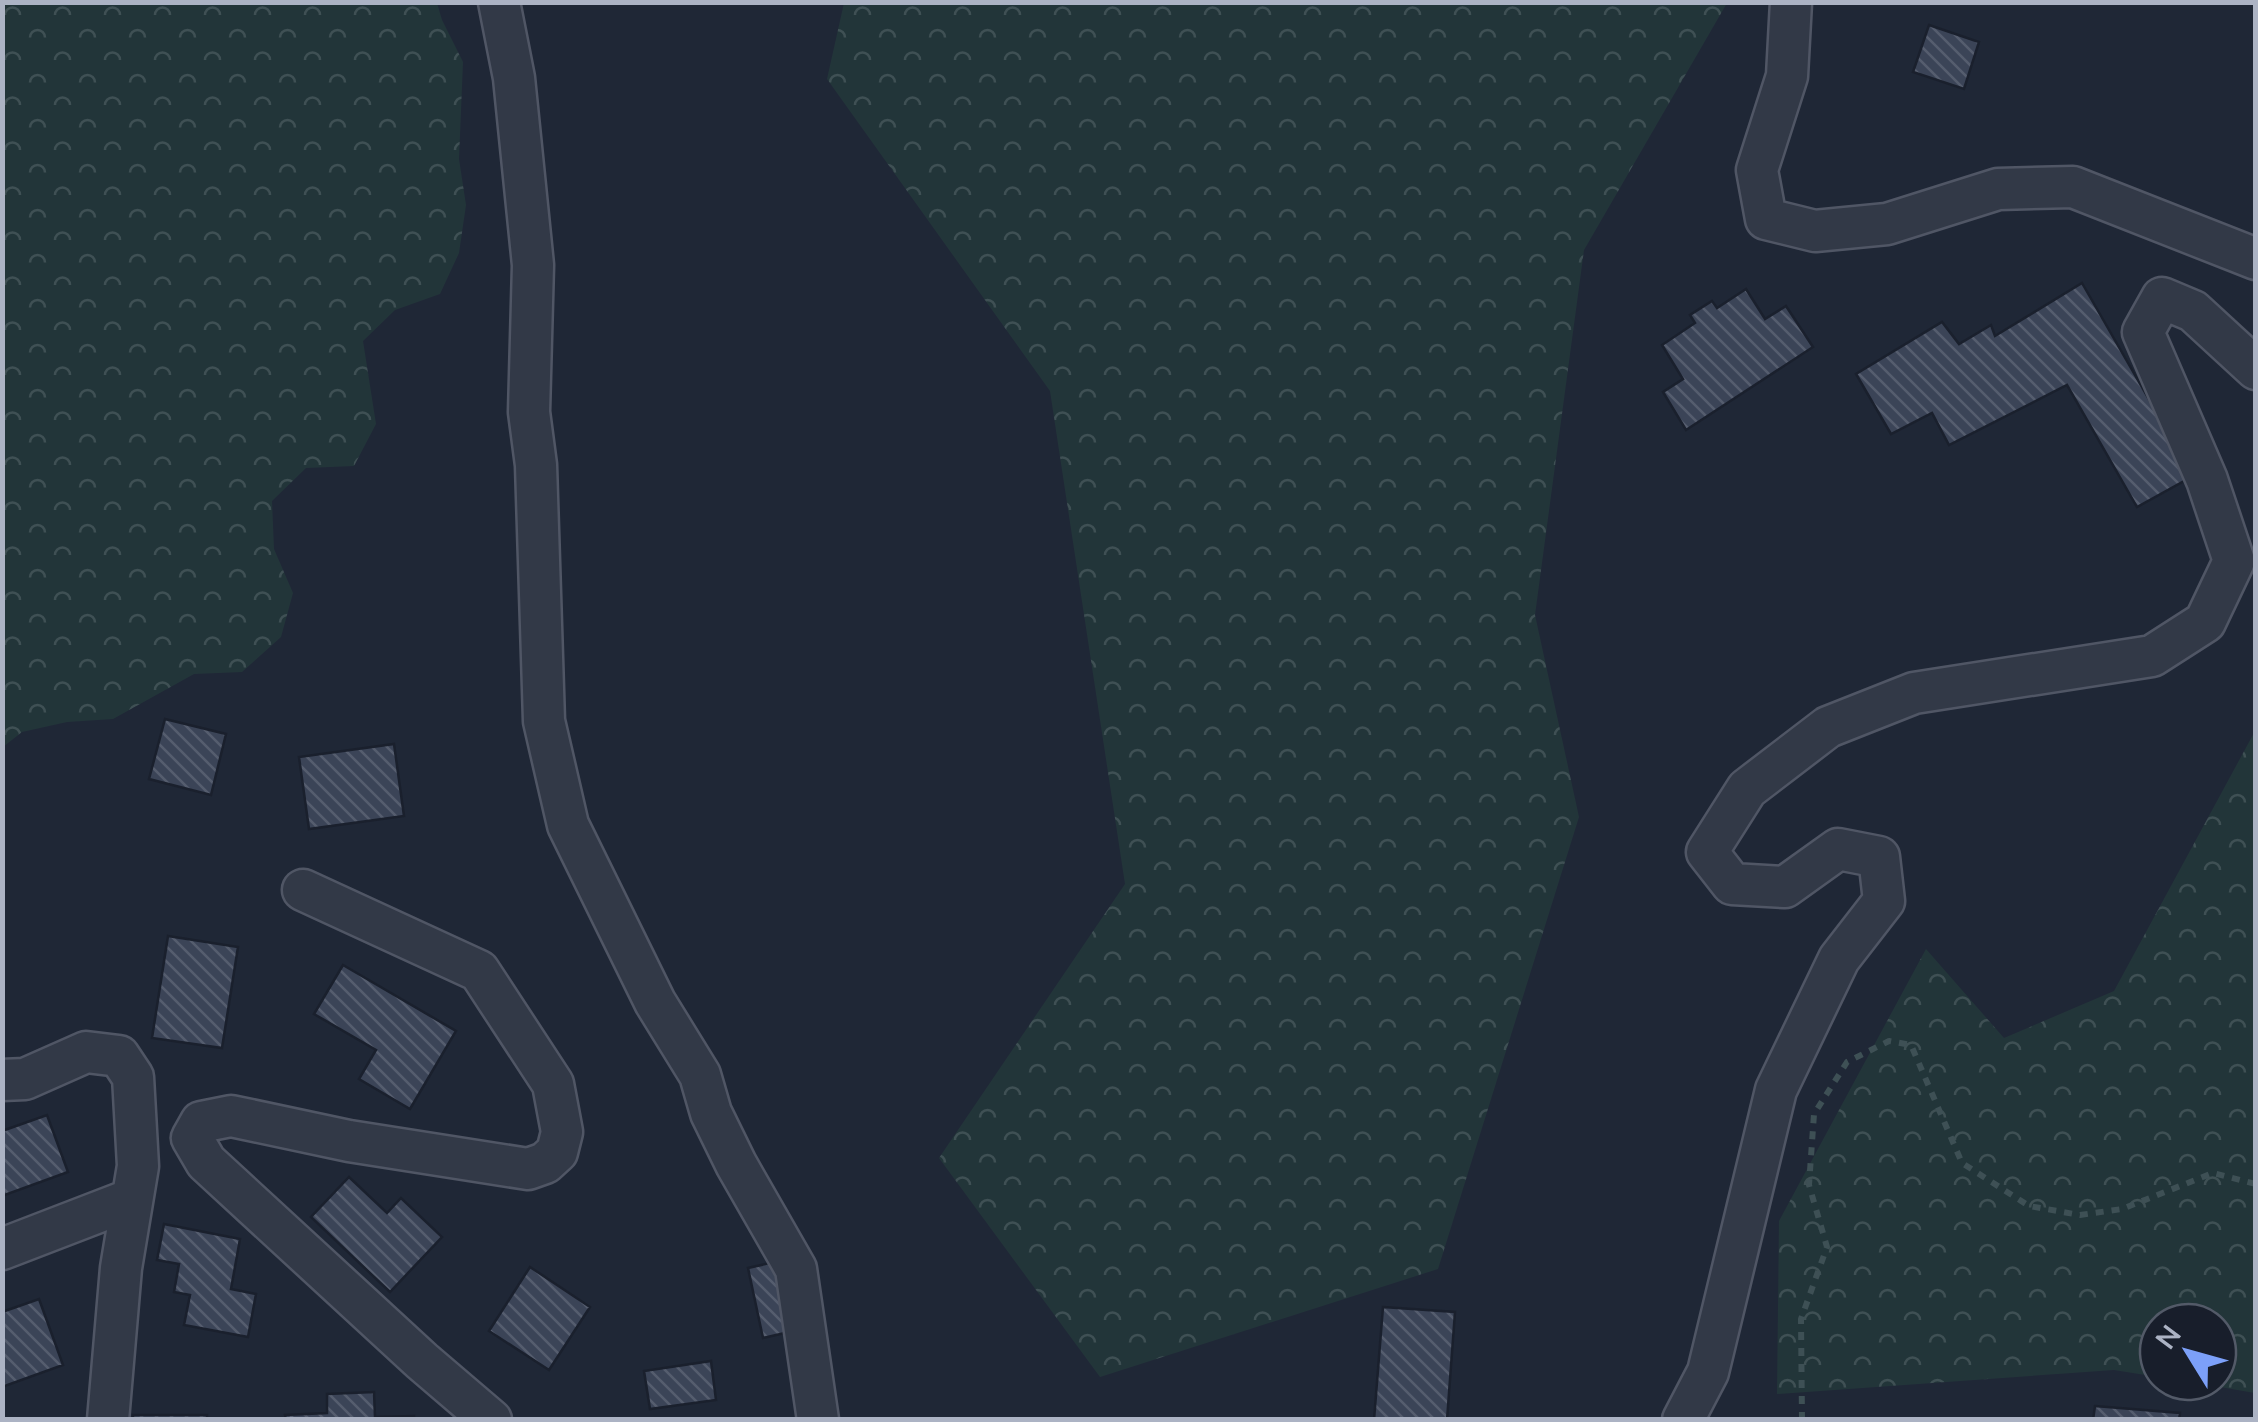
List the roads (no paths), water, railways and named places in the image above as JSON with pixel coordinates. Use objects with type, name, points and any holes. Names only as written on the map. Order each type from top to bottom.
[{"type":"street","points":[[499,2],[514,78],[532,265],[529,412],[536,466],[544,722],[568,825],[654,1002],[700,1075],[712,1113],[736,1164],[796,1269],[818,1420]]},
{"type":"street","points":[[1791,2],[1787,76],[1757,170],[1766,219],[1815,231],[1888,224],[1998,190],[2073,187],[2256,259]]},
{"type":"street","points":[[1683,1420],[1708,1372],[1776,1090],[1839,960],[1884,901],[1879,857],[1838,850],[1785,888],[1732,884],[1707,852],[1747,790],[1828,727],[1914,694],[2152,656],[2205,622],[2234,561],[2207,480],[2142,332],[2162,298],[2193,311],[2256,369]]},
{"type":"street","points":[[303,890],[479,971],[553,1084],[562,1132],[556,1152],[545,1163],[528,1169],[349,1142],[231,1116],[201,1122],[192,1138],[206,1162],[491,1420]]},
{"type":"street","points":[[2,1080],[25,1079],[86,1052],[119,1056],[133,1076],[138,1166],[120,1268],[108,1420]]},
{"type":"street","points":[[2,1249],[132,1199]]}]
